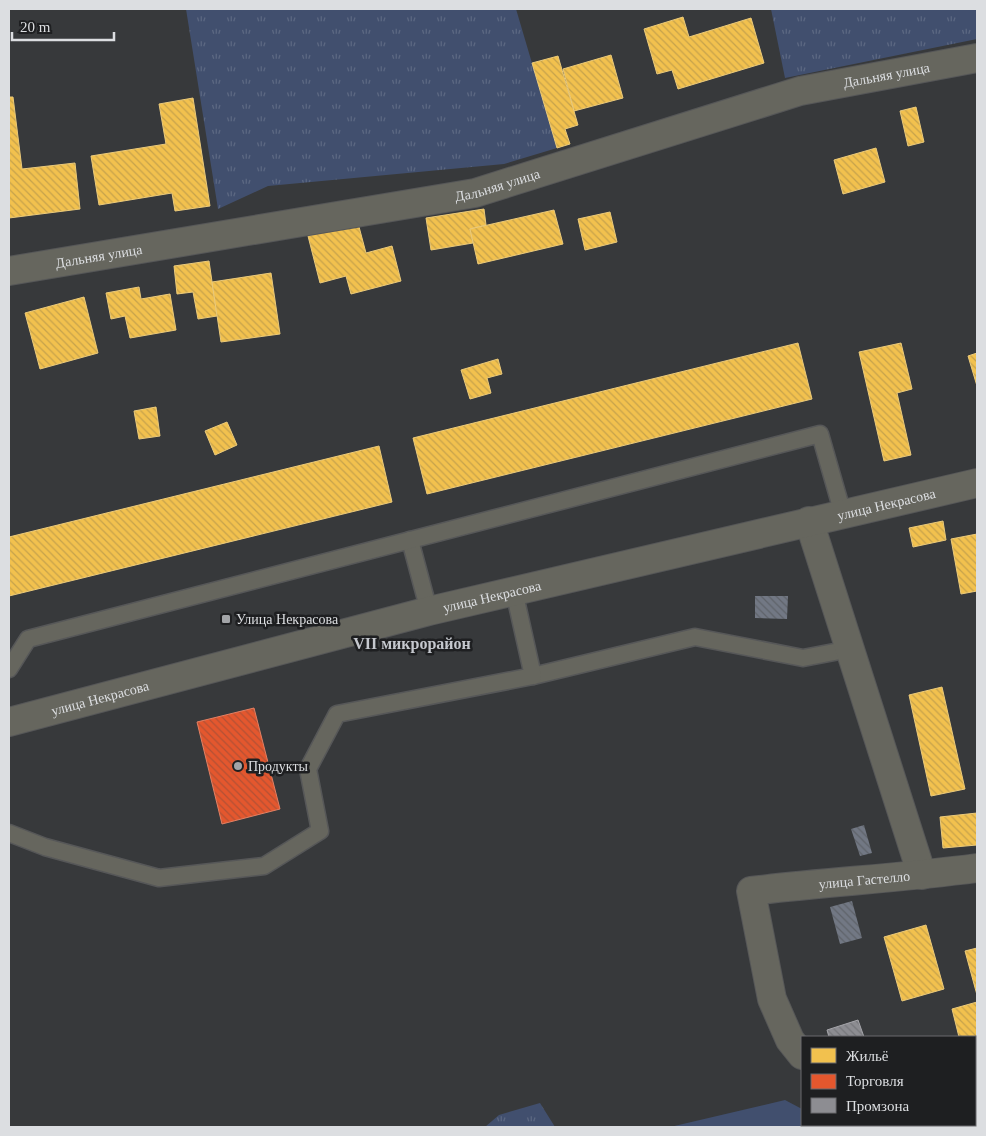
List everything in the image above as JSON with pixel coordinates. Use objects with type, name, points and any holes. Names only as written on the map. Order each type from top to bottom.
[{"type":"street","name":"Дальняя улица","points":[[9,272],[475,193],[800,90],[977,58]]},
{"type":"street","name":"улица Некрасова","points":[[9,722],[429,611],[977,483]]},
{"type":"street","points":[[809,522],[922,875]]},
{"type":"street","name":"улица Гастелло","points":[[801,1054],[790,1040],[772,999],[751,891],[977,868]]},
{"type":"lane","points":[[9,669],[28,639],[820,434],[843,514]]},
{"type":"lane","points":[[410,540],[429,611]]},
{"type":"lane","points":[[514,591],[533,676]]},
{"type":"lane","points":[[9,833],[45,847],[159,878],[264,866],[320,831],[308,768],[337,714],[533,676],[695,637],[803,658],[850,649]]},
{"type":"green space","points":[[186,9],[516,9],[557,148],[504,164],[268,186],[218,209]]},
{"type":"green space","points":[[771,9],[977,9],[977,39],[785,78]]},
{"type":"green space","points":[[785,1100],[801,1108],[801,1126],[838,1127],[670,1127]]},
{"type":"green space","points":[[540,1103],[555,1127],[485,1127],[499,1115]]},
{"type":"building: Жильё","points":[[683,17],[689,37],[751,18],[764,63],[678,89],[672,70],[657,74],[644,29]]},
{"type":"building: Жильё","points":[[611,55],[623,98],[574,111],[563,69]]},
{"type":"building: Жильё","points":[[558,56],[578,125],[565,129],[570,144],[557,148],[532,63]]},
{"type":"building: Жильё","points":[[9,97],[13,97],[22,169],[75,163],[80,209],[9,218]]},
{"type":"building: Жильё","points":[[193,98],[210,206],[175,211],[172,193],[99,205],[91,156],[166,144],[159,104]]},
{"type":"building: Жильё","points":[[916,107],[924,142],[908,146],[900,111]]},
{"type":"building: Жильё","points":[[876,148],[885,182],[843,194],[834,160]]},
{"type":"building: Жильё","points":[[484,209],[486,225],[470,229],[473,243],[431,250],[426,218]]},
{"type":"building: Жильё","points":[[554,210],[563,244],[478,264],[470,229]]},
{"type":"building: Жильё","points":[[610,212],[617,242],[585,250],[578,219]]},
{"type":"building: Жильё","points":[[358,223],[366,253],[392,246],[401,281],[351,294],[346,276],[320,283],[308,236]]},
{"type":"building: Жильё","points":[[209,261],[217,316],[198,319],[193,292],[177,294],[174,266]]},
{"type":"building: Жильё","points":[[271,273],[280,334],[221,342],[212,282]]},
{"type":"building: Жильё","points":[[139,287],[141,299],[170,294],[176,330],[130,338],[125,316],[111,319],[106,293]]},
{"type":"building: Жильё","points":[[84,297],[98,353],[40,369],[25,313]]},
{"type":"building: Жильё","points":[[798,343],[812,399],[427,494],[413,438]]},
{"type":"building: Жильё","points":[[901,343],[912,389],[897,393],[911,455],[884,461],[859,352]]},
{"type":"building: Жильё","points":[[977,353],[977,386],[968,356]]},
{"type":"building: Жильё","points":[[498,359],[502,374],[487,378],[491,393],[470,399],[461,370]]},
{"type":"building: Жильё","points":[[156,407],[160,436],[139,439],[134,411]]},
{"type":"building: Жильё","points":[[227,422],[237,445],[215,455],[205,431]]},
{"type":"building: Жильё","points":[[379,446],[392,502],[9,596],[9,537]]},
{"type":"building: Жильё","points":[[943,521],[946,540],[913,547],[909,528]]},
{"type":"building: Жильё","points":[[977,534],[977,591],[961,594],[951,539]]},
{"type":"building: Жильё","points":[[942,687],[965,789],[931,796],[909,695]]},
{"type":"building: Жильё","points":[[977,813],[977,845],[943,848],[940,817]]},
{"type":"building: Жильё","points":[[926,925],[944,989],[902,1001],[884,937]]},
{"type":"building: Жильё","points":[[977,948],[977,995],[965,951]]},
{"type":"building: Жильё","points":[[977,1002],[977,1041],[976,1036],[959,1036],[952,1009]]},
{"type":"building: Торговля","name":"Продукты","points":[[254,708],[280,809],[222,824],[197,722]]},
{"type":"building: Промзона","points":[[858,1020],[864,1036],[829,1036],[827,1030]]},
{"type":"building: Прочее","points":[[755,596],[788,596],[787,619],[755,618]]},
{"type":"building: Прочее","points":[[864,825],[872,853],[860,856],[851,829]]},
{"type":"building: Прочее","points":[[852,901],[862,938],[840,944],[830,907]]},
{"type":"place","name":"Улица Некрасова","points":[[226,619]]},
{"type":"place","name":"Продукты","points":[[238,766]]},
{"type":"district","name":"VII микрорайон","points":[[412,643]]}]
